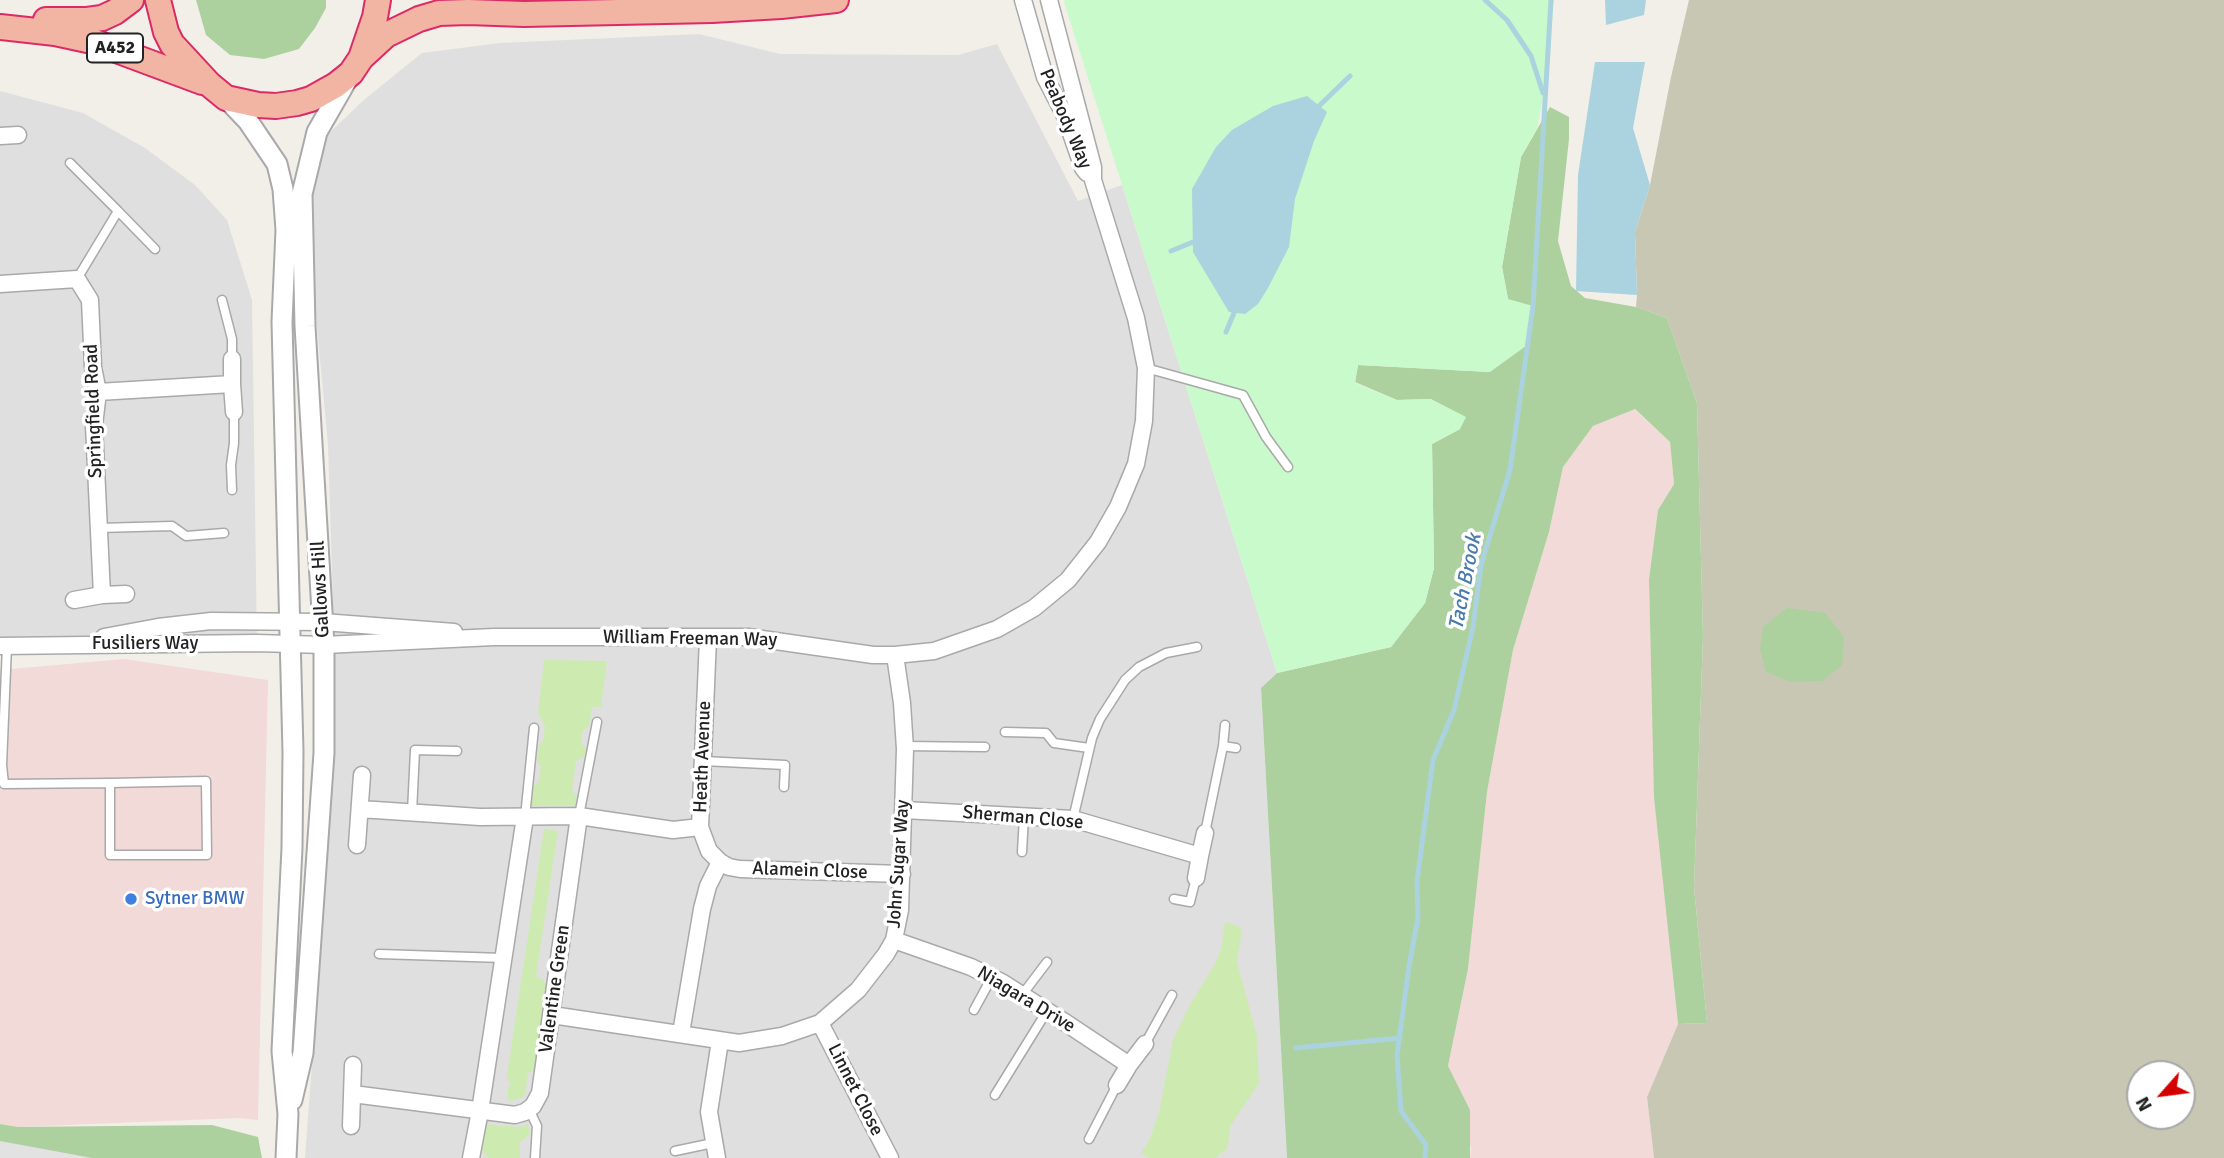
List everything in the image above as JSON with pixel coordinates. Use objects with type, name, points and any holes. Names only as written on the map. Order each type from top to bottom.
[{"type":"highway","name":"A452","points":[[0,14],[52,20],[87,20],[102,18],[131,0]]},
{"type":"highway","points":[[158,0],[172,44],[218,91],[258,105],[276,106],[298,103],[323,93],[356,66],[386,35],[419,19],[439,13],[712,10],[836,0]]},
{"type":"highway","points":[[356,66],[375,17],[378,0]]},
{"type":"highway","name":"A452","points":[[0,27],[55,33],[92,41],[218,91]]},
{"type":"street","name":"Peabody Way","points":[[1023,0],[1045,77],[1065,116],[1083,169],[1093,180]]},
{"type":"street","name":"Peabody Way","points":[[1049,0],[1093,167],[1093,180]]},
{"type":"street","name":"Gallows Hill","points":[[288,1114],[303,1053],[324,752],[324,645],[305,326],[302,194],[317,132],[356,66]]},
{"type":"street","name":"Gallows Hill","points":[[218,91],[248,121],[277,164],[283,189],[286,230],[282,322],[291,621],[292,848],[282,1051],[288,1114],[286,1158]]},
{"type":"street","points":[[0,136],[19,135]]},
{"type":"street","name":"William Freeman Way","points":[[495,637],[748,637],[852,652],[895,655],[934,651],[997,629],[1034,608],[1069,580],[1098,542],[1118,507],[1136,464],[1144,421],[1146,368],[1136,318],[1093,180]]},
{"type":"street","points":[[0,284],[77,279]]},
{"type":"street","name":"Springfield Road","points":[[77,279],[90,300],[93,368],[97,392],[94,425],[102,595]]},
{"type":"street","points":[[232,359],[234,412]]},
{"type":"street","points":[[97,392],[232,384]]},
{"type":"street","points":[[75,600],[126,594]]},
{"type":"street","points":[[79,644],[124,632],[186,623],[291,621],[400,626],[495,637]]},
{"type":"street","name":"Fusiliers Way","points":[[4,645],[324,645],[495,637]]},
{"type":"street","name":"Heath Avenue","points":[[708,638],[700,827],[709,851],[720,862]]},
{"type":"street","name":"John Sugar Way","points":[[552,1015],[739,1043],[761,1041],[820,1023],[858,990],[894,940],[900,910],[904,746],[902,703],[895,655]]},
{"type":"street","points":[[357,845],[362,775]]},
{"type":"street","points":[[360,809],[524,817],[579,816],[673,830],[700,827]]},
{"type":"street","name":"Sherman Close","points":[[904,810],[1073,819],[1200,856]]},
{"type":"street","name":"Valentine Green","points":[[529,1109],[540,1093],[579,816]]},
{"type":"street","points":[[471,1158],[524,817]]},
{"type":"street","points":[[1196,878],[1205,833]]},
{"type":"street","points":[[681,1033],[702,909],[708,886],[720,862]]},
{"type":"street","name":"Alamein Close","points":[[720,862],[740,869],[902,874]]},
{"type":"street","name":"Niagara Drive","points":[[894,940],[992,977],[1129,1065]]},
{"type":"street","name":"Linnet Close","points":[[820,1023],[890,1158]]},
{"type":"street","points":[[715,1150],[709,1112],[720,1041]]},
{"type":"street","points":[[1117,1085],[1145,1044]]},
{"type":"street","points":[[351,1126],[353,1065]]},
{"type":"street","points":[[353,1094],[515,1115],[529,1109]]},
{"type":"lane","points":[[70,163],[155,249]]},
{"type":"lane","points":[[77,279],[118,211]]},
{"type":"lane","points":[[222,300],[232,339],[232,359]]},
{"type":"lane","points":[[1146,368],[1243,395],[1266,437],[1288,467]]},
{"type":"lane","points":[[232,490],[234,412]]},
{"type":"lane","points":[[99,528],[172,526],[186,536],[224,533]]},
{"type":"lane","points":[[4,645],[2,784],[206,782],[207,855],[110,855],[110,783]]},
{"type":"lane","points":[[1073,819],[1089,748],[1100,719],[1131,673],[1166,653],[1197,647]]},
{"type":"lane","points":[[579,816],[597,722]]},
{"type":"lane","points":[[1205,833],[1225,725]]},
{"type":"lane","points":[[524,817],[534,728]]},
{"type":"lane","points":[[1005,732],[1046,733],[1054,743],[1089,748]]},
{"type":"lane","points":[[904,746],[985,747]]},
{"type":"lane","points":[[1223,746],[1236,748]]},
{"type":"lane","points":[[412,812],[415,750],[457,751]]},
{"type":"lane","points":[[703,761],[785,765],[785,787]]},
{"type":"lane","points":[[1022,852],[1024,816]]},
{"type":"lane","points":[[1174,899],[1190,902],[1196,878]]},
{"type":"lane","points":[[379,954],[503,958]]},
{"type":"lane","points":[[1022,995],[1046,962]]},
{"type":"lane","points":[[974,1010],[992,977]]},
{"type":"lane","points":[[1145,1044],[1172,995]]},
{"type":"lane","points":[[995,1095],[1046,1011]]},
{"type":"lane","points":[[1089,1139],[1117,1085]]},
{"type":"lane","points":[[529,1109],[537,1126],[535,1158]]},
{"type":"lane","points":[[675,1152],[715,1150]]},
{"type":"shaded area","points":[[1689,0],[2224,0],[2224,1158],[1654,1158],[1647,1097],[1678,1024],[1707,1023],[1694,887],[1703,637],[1697,403],[1667,318],[1636,307],[1635,232],[1650,185]]},
{"type":"shaded area","points":[[699,34],[780,54],[958,55],[997,44],[1078,201],[1122,185],[1277,673],[1261,688],[1287,1158],[305,1158],[333,777],[334,636],[328,444],[308,232],[312,187],[325,137],[365,99],[422,53],[500,43]]},
{"type":"shaded area","points":[[0,91],[83,113],[145,148],[195,185],[227,220],[252,300],[257,643],[0,646]]},
{"type":"shaded area","points":[[1634,409],[1670,442],[1674,484],[1658,510],[1649,579],[1652,700],[1678,1024],[1647,1097],[1654,1158],[1470,1158],[1471,1148],[1448,1066],[1468,969],[1487,792],[1513,650],[1549,532],[1563,467],[1593,426]]},
{"type":"shaded area","name":"Sytner BMW","points":[[124,659],[268,680],[258,1120],[239,1118],[18,1127],[0,1124],[0,670]]},
{"type":"shaded area","points":[[0,1141],[92,1158],[0,1158]]},
{"type":"green space","points":[[196,0],[326,0],[326,8],[299,49],[264,59],[230,55],[206,35]]},
{"type":"green space","points":[[1065,0],[1554,0],[1545,88],[1537,129],[1521,157],[1502,267],[1508,299],[1533,306],[1527,345],[1490,372],[1358,365],[1355,383],[1397,400],[1431,399],[1466,417],[1460,429],[1432,444],[1434,568],[1425,603],[1391,647],[1277,673]]},
{"type":"green space","points":[[1550,107],[1569,117],[1558,241],[1571,286],[1585,298],[1636,307],[1667,318],[1697,403],[1703,637],[1694,887],[1707,1023],[1678,1024],[1654,797],[1649,579],[1658,510],[1674,484],[1670,442],[1635,409],[1593,426],[1563,467],[1549,532],[1513,650],[1487,792],[1468,969],[1448,1066],[1470,1110],[1470,1158],[1287,1158],[1261,688],[1277,673],[1391,647],[1425,603],[1434,568],[1432,444],[1460,429],[1431,399],[1397,400],[1355,382],[1358,365],[1489,372],[1527,345],[1508,299],[1502,267],[1521,157]]},
{"type":"green space","points":[[1787,608],[1825,613],[1844,637],[1842,665],[1822,681],[1791,682],[1766,672],[1760,649],[1763,627]]},
{"type":"green space","points":[[544,660],[607,661],[601,707],[592,707],[589,727],[583,730],[581,743],[586,749],[584,757],[576,761],[572,791],[578,796],[577,805],[530,806],[532,786],[539,782],[541,767],[537,761],[545,726],[538,713]]},
{"type":"green space","points":[[544,829],[558,831],[536,976],[547,983],[534,1070],[528,1073],[525,1094],[522,1098],[511,1101],[507,1100],[511,1083],[507,1075]]},
{"type":"green space","points":[[1225,922],[1242,930],[1237,962],[1257,1036],[1259,1083],[1231,1125],[1227,1149],[1215,1158],[1150,1158],[1141,1153],[1149,1141],[1159,1112],[1173,1040],[1188,1008],[1215,964],[1221,949]]},
{"type":"green space","points":[[0,1124],[18,1127],[212,1125],[258,1137],[262,1158],[27,1158],[0,1152]]},
{"type":"green space","points":[[487,1124],[518,1127],[528,1124],[530,1134],[520,1142],[520,1158],[488,1158],[482,1150]]},
{"type":"water","points":[[1605,0],[1646,0],[1644,15],[1606,25]]},
{"type":"water","points":[[1595,62],[1645,62],[1633,128],[1650,185],[1635,232],[1637,295],[1576,291],[1578,175]]},
{"type":"water","points":[[1307,96],[1327,112],[1314,141],[1295,199],[1289,247],[1258,304],[1245,314],[1229,312],[1193,252],[1192,189],[1216,147],[1232,130],[1273,106]]},
{"type":"waterway","points":[[1485,0],[1507,20],[1531,56],[1543,93]]},
{"type":"waterway","name":"Tach Brook","points":[[1425,1158],[1426,1145],[1401,1111],[1397,1055],[1418,918],[1417,881],[1433,760],[1454,710],[1473,627],[1481,565],[1510,470],[1533,306],[1551,0]]},
{"type":"waterway","points":[[1319,106],[1350,76]]},
{"type":"waterway","points":[[1171,251],[1193,242]]},
{"type":"waterway","points":[[1226,332],[1234,313]]},
{"type":"waterway","points":[[1296,1048],[1400,1038]]},
{"type":"place","name":"Sytner BMW","points":[[131,899]]}]
